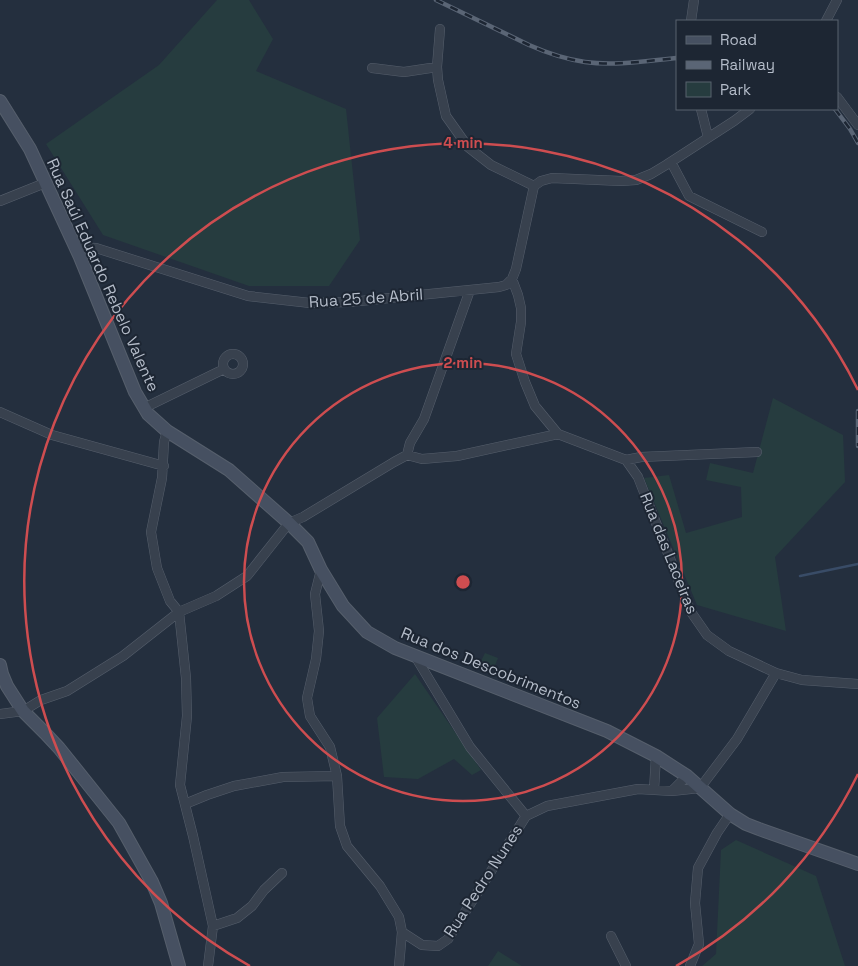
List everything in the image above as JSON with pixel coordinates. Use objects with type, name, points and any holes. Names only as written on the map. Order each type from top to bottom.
[{"type":"street","points":[[691,20],[694,0]]},
{"type":"street","points":[[827,20],[837,0]]},
{"type":"street","points":[[440,29],[437,67],[446,116],[468,147],[491,166],[534,186]]},
{"type":"street","points":[[372,68],[404,72],[437,67]]},
{"type":"street","points":[[838,98],[858,125]]},
{"type":"street","name":"Rua Saúl Eduardo Rebelo Valente","points":[[0,102],[30,149],[76,247],[135,392],[148,414],[167,431]]},
{"type":"street","points":[[701,110],[708,137]]},
{"type":"street","points":[[749,110],[671,162],[651,174],[636,180],[552,178],[541,181],[534,186],[516,269],[512,279],[521,308],[521,322],[516,354],[524,382],[535,406],[558,434],[626,460],[641,457],[757,452]]},
{"type":"street","points":[[671,162],[689,196],[762,232]]},
{"type":"street","points":[[0,201],[46,183]]},
{"type":"street","name":"Rua 25 de Abril","points":[[76,247],[96,248],[248,296],[310,303],[350,302],[499,287],[506,285],[512,279]]},
{"type":"street","points":[[0,714],[23,711],[41,700],[67,691],[123,656],[179,612],[216,596],[247,576],[289,523],[303,517],[407,455],[410,443],[424,419],[470,290]]},
{"type":"street","points":[[144,408],[224,370]]},
{"type":"street","points":[[0,412],[52,435],[164,466]]},
{"type":"street","points":[[167,431],[164,442],[164,466],[151,532],[157,568],[170,601],[179,612],[186,678],[187,716],[180,785],[213,926],[208,966]]},
{"type":"street","name":"Rua dos Descobrimentos","points":[[167,431],[229,470],[308,542],[320,570],[343,606],[367,632],[395,648],[607,731],[656,756],[687,776],[730,814],[746,824],[858,864]]},
{"type":"street","points":[[407,455],[422,459],[457,456],[558,434]]},
{"type":"street","name":"Rua das Laceiras","points":[[626,460],[638,476],[691,612],[707,635],[729,652],[776,673],[802,680],[858,684]]},
{"type":"street","points":[[320,570],[315,594],[319,631],[316,659],[307,698],[310,716],[330,748],[337,776],[340,826],[347,846],[380,886],[399,917],[402,932],[399,966]]},
{"type":"street","points":[[415,656],[470,747],[526,816]]},
{"type":"street","points":[[0,665],[7,686],[23,711],[59,748],[119,823],[152,882],[161,903],[179,966]]},
{"type":"street","points":[[700,788],[737,738],[776,673]]},
{"type":"street","points":[[654,790],[656,756]]},
{"type":"street","points":[[185,804],[234,786],[284,777],[337,776]]},
{"type":"street","points":[[672,791],[687,776]]},
{"type":"street","name":"Rua Pedro Nunes","points":[[402,932],[422,945],[438,946],[448,939],[526,816],[547,806],[638,789],[672,791],[700,788]]},
{"type":"street","points":[[690,966],[699,944],[695,903],[698,868],[730,814]]},
{"type":"street","points":[[213,926],[237,918],[252,906],[264,890],[282,873]]},
{"type":"street","points":[[611,936],[626,966]]},
{"type":"green space","points":[[217,0],[249,0],[273,39],[256,71],[346,109],[360,240],[329,286],[249,286],[103,235],[46,144],[159,65]]},
{"type":"green space","points":[[773,398],[843,435],[845,482],[775,557],[786,631],[697,605],[644,478],[669,475],[686,533],[742,517],[741,487],[706,480],[710,463],[753,473]]},
{"type":"green space","points":[[485,653],[498,658],[494,668],[480,663]]},
{"type":"green space","points":[[415,674],[481,770],[472,775],[454,759],[418,779],[384,777],[377,718]]},
{"type":"green space","points":[[736,840],[816,876],[845,966],[702,966],[716,954],[721,850]]},
{"type":"green space","points":[[498,951],[522,966],[488,966]]},
{"type":"waterway","points":[[800,576],[858,564]]},
{"type":"railway","points":[[436,0],[529,45],[570,59],[585,62],[631,63],[676,58]]},
{"type":"railway","points":[[836,110],[858,143]]},
{"type":"railway","points":[[858,411],[858,446]]}]
